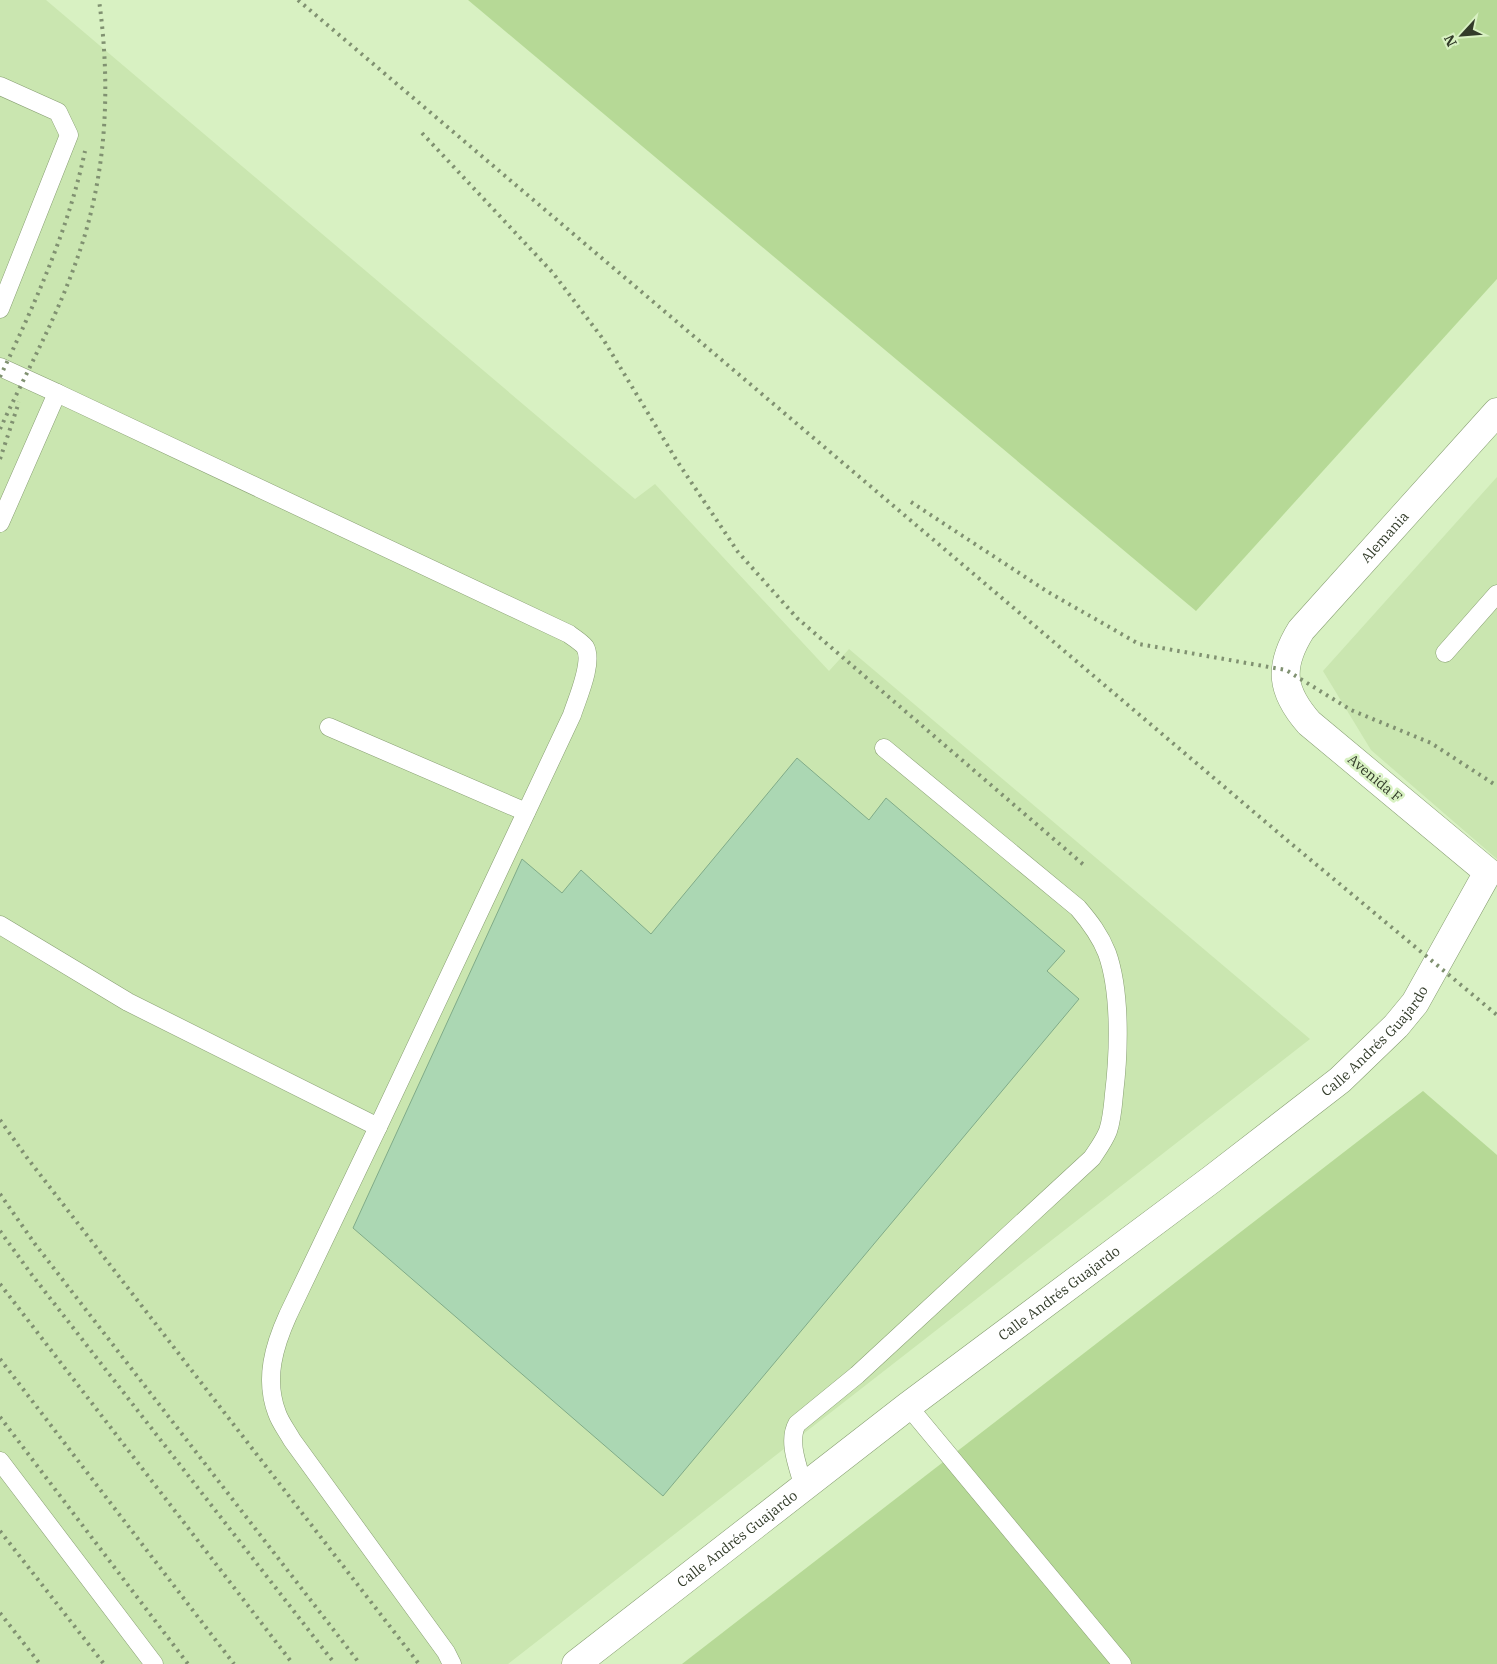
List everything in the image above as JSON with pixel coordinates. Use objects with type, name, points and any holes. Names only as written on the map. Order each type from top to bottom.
[{"type":"main road","name":"Alemania","points":[[1286,670],[1293,643],[1301,630],[1497,412]]},
{"type":"main road","name":"Avenida F","points":[[1286,670],[1285,684],[1290,697],[1308,723],[1488,872]]},
{"type":"main road","name":"Calle Andrés Guajardo","points":[[576,1664],[908,1406],[1212,1179],[1340,1080],[1396,1026],[1415,1002],[1488,872]]},
{"type":"lane","points":[[0,86],[58,112],[69,136],[0,310]]},
{"type":"lane","points":[[0,367],[569,634],[584,647],[587,653],[588,664],[572,715],[276,1341],[271,1366],[271,1392],[277,1414],[292,1440],[446,1652],[452,1664]]},
{"type":"lane","points":[[0,523],[57,393]]},
{"type":"lane","points":[[1444,653],[1497,594]]},
{"type":"lane","points":[[329,727],[526,812]]},
{"type":"lane","points":[[804,1488],[794,1446],[794,1429],[798,1424],[857,1374],[1092,1158],[1108,1131],[1112,1116],[1118,1028],[1113,982],[1107,954],[1100,937],[1078,908],[884,748]]},
{"type":"lane","points":[[0,925],[128,1002],[378,1128]]},
{"type":"lane","points":[[908,1406],[1122,1664]]},
{"type":"lane","points":[[0,1461],[154,1664]]},
{"type":"shaded area","points":[[0,0],[46,0],[635,499],[655,484],[829,671],[849,649],[1310,1039],[508,1664],[0,1664]]},
{"type":"shaded area","points":[[468,0],[1497,0],[1497,279],[1196,611]]},
{"type":"shaded area","points":[[1497,477],[1497,859],[1371,750],[1323,671]]},
{"type":"shaded area","points":[[1423,1091],[1497,1155],[1497,1664],[682,1664]]},
{"type":"building","points":[[797,758],[869,820],[886,798],[1065,951],[1047,971],[1079,999],[663,1496],[353,1228],[522,859],[562,893],[581,870],[651,934]]},
{"type":"railway","points":[[0,429],[51,324],[69,281],[87,227],[95,195],[104,131],[105,98],[105,65],[99,0]]},
{"type":"railway","points":[[298,0],[1288,841],[1497,1015]]},
{"type":"railway","points":[[422,133],[553,273],[603,339],[677,461],[738,552],[797,618],[1085,866]]},
{"type":"railway","points":[[0,377],[26,322],[60,238],[78,181],[85,151]]},
{"type":"railway","points":[[0,459],[19,402]]},
{"type":"railway","points":[[911,502],[1048,592],[1139,644],[1286,670],[1351,710],[1431,743],[1497,786]]},
{"type":"railway","points":[[0,1120],[28,1159],[419,1664]]},
{"type":"railway","points":[[0,1194],[35,1244],[360,1664]]},
{"type":"railway","points":[[0,1231],[32,1275],[335,1664]]},
{"type":"railway","points":[[0,1284],[293,1664]]},
{"type":"railway","points":[[0,1359],[234,1664]]},
{"type":"railway","points":[[0,1417],[188,1664]]},
{"type":"railway","points":[[0,1531],[104,1664]]},
{"type":"railway","points":[[0,1613],[40,1664]]}]
